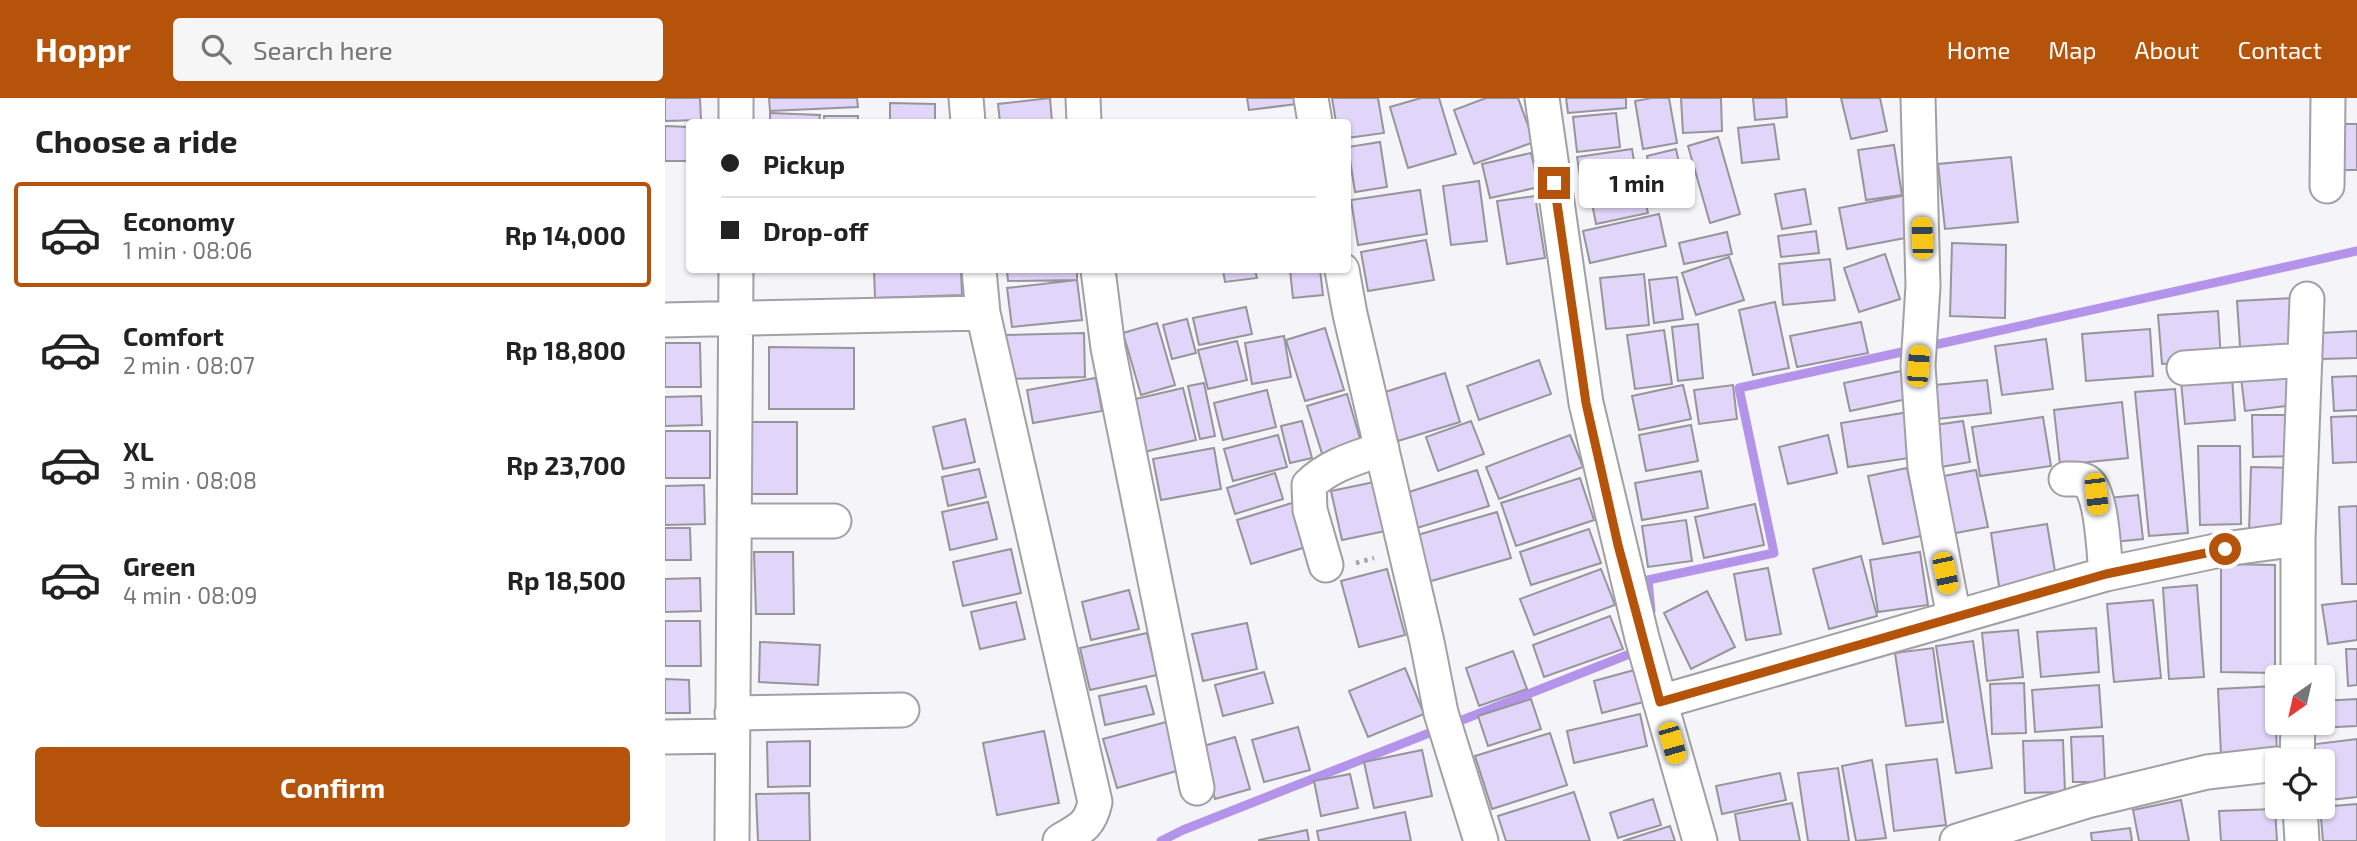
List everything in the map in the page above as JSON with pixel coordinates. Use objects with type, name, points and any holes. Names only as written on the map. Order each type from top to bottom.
[{"type":"street","points":[[736,98],[736,119]]},
{"type":"street","points":[[966,98],[968,119]]},
{"type":"street","points":[[1083,98],[1084,119]]},
{"type":"street","points":[[1311,98],[1314,119]]},
{"type":"street","points":[[1542,98],[1586,403],[1618,545],[1700,841]]},
{"type":"street","points":[[1918,98],[1923,286],[1918,366],[1925,467],[1954,617]]},
{"type":"street","points":[[2327,187],[2328,98]]},
{"type":"street","points":[[732,841],[736,273]]},
{"type":"street","points":[[979,273],[983,313],[1094,802],[1092,817],[1084,826],[1060,841]]},
{"type":"street","points":[[1098,273],[1108,348],[1197,788]]},
{"type":"street","points":[[1343,273],[1444,726],[1481,841]]},
{"type":"street","points":[[2298,665],[2298,539],[2307,299]]},
{"type":"street","points":[[665,320],[983,313]]},
{"type":"street","points":[[2184,368],[2305,360]]},
{"type":"street","points":[[1326,565],[1310,510],[1309,485],[1318,476],[1343,462],[1381,449]]},
{"type":"street","points":[[2066,479],[2078,478],[2087,481],[2096,494],[2106,574]]},
{"type":"street","points":[[734,521],[834,521]]},
{"type":"street","points":[[1660,702],[2106,574],[2225,549],[2298,539]]},
{"type":"street","points":[[665,737],[732,725],[902,710]]},
{"type":"street","points":[[1957,841],[2087,801],[2207,772],[2265,765]]},
{"type":"street","points":[[2301,819],[2302,841]]},
{"type":"path","points":[[1326,565],[1347,566],[1405,549]]},
{"type":"building","points":[[665,98],[700,98],[701,119],[665,121]]},
{"type":"building","points":[[769,98],[857,98],[858,107],[770,111]]},
{"type":"building","points":[[1050,98],[1052,119],[1000,119],[998,104]]},
{"type":"building","points":[[1247,98],[1304,98],[1305,103],[1249,110]]},
{"type":"building","points":[[1332,98],[1378,98],[1384,133],[1351,137],[1351,119],[1336,119]]},
{"type":"building","points":[[1421,98],[1439,98],[1456,154],[1408,168],[1390,107]]},
{"type":"building","points":[[1486,98],[1518,98],[1534,142],[1474,164],[1454,110]]},
{"type":"building","points":[[1566,98],[1626,98],[1626,108],[1568,113]]},
{"type":"building","points":[[1669,98],[1677,143],[1643,149],[1635,101]]},
{"type":"building","points":[[1681,98],[1721,98],[1722,131],[1683,133]]},
{"type":"building","points":[[1753,98],[1786,98],[1787,117],[1755,120]]},
{"type":"building","points":[[1841,98],[1880,98],[1887,131],[1851,139]]},
{"type":"building","points":[[890,103],[935,104],[935,119],[890,119]]},
{"type":"building","points":[[770,113],[820,115],[819,119],[770,119]]},
{"type":"building","points":[[1616,113],[1620,147],[1577,152],[1573,117]]},
{"type":"building","points":[[824,116],[858,116],[858,119],[824,119]]},
{"type":"building","points":[[1774,124],[1779,159],[1742,163],[1738,128]]},
{"type":"building","points":[[2340,124],[2357,124],[2357,170],[2340,170]]},
{"type":"building","points":[[665,126],[686,127],[686,161],[665,161]]},
{"type":"building","points":[[1718,137],[1740,214],[1710,223],[1688,146]]},
{"type":"building","points":[[1380,142],[1387,187],[1355,192],[1351,147]]},
{"type":"building","points":[[1894,145],[1902,195],[1866,200],[1858,150]]},
{"type":"building","points":[[1632,149],[1637,179],[1582,188],[1577,157]]},
{"type":"building","points":[[1676,149],[1686,194],[1657,200],[1647,156]]},
{"type":"building","points":[[1531,153],[1539,187],[1490,198],[1482,164]]},
{"type":"building","points":[[2011,157],[2018,222],[1945,229],[1938,164]]},
{"type":"building","points":[[1479,181],[1487,241],[1451,245],[1443,186]]},
{"type":"building","points":[[1641,183],[1648,213],[1596,224],[1590,193]]},
{"type":"building","points":[[1805,189],[1811,224],[1782,229],[1775,194]]},
{"type":"building","points":[[1420,190],[1427,234],[1358,245],[1351,200]]},
{"type":"building","points":[[1907,195],[1916,236],[1847,249],[1839,208]]},
{"type":"building","points":[[1535,196],[1545,258],[1507,264],[1497,201]]},
{"type":"building","points":[[1659,214],[1666,246],[1590,263],[1583,231]]},
{"type":"building","points":[[1816,231],[1819,253],[1781,257],[1778,236]]},
{"type":"building","points":[[1727,232],[1732,254],[1684,264],[1679,243]]},
{"type":"building","points":[[1426,240],[1434,280],[1368,291],[1361,252]]},
{"type":"building","points":[[1952,243],[2006,245],[2005,318],[1950,316]]},
{"type":"building","points":[[1885,254],[1900,299],[1859,312],[1844,268]]},
{"type":"building","points":[[1729,257],[1744,300],[1696,315],[1682,273]]},
{"type":"building","points":[[1830,259],[1835,300],[1783,305],[1779,264]]},
{"type":"building","points":[[874,273],[961,273],[962,295],[875,298]]},
{"type":"building","points":[[1007,273],[1077,273],[1077,280],[1008,281]]},
{"type":"building","points":[[1224,273],[1256,273],[1257,278],[1225,282]]},
{"type":"building","points":[[1290,273],[1320,273],[1323,295],[1293,298]]},
{"type":"building","points":[[1644,274],[1649,325],[1606,329],[1600,278]]},
{"type":"building","points":[[1677,277],[1683,319],[1654,323],[1649,280]]},
{"type":"building","points":[[1077,280],[1082,320],[1012,327],[1007,288]]},
{"type":"building","points":[[2295,298],[2299,358],[2241,361],[2237,301]]},
{"type":"building","points":[[1775,302],[1789,368],[1753,375],[1739,310]]},
{"type":"building","points":[[1246,307],[1252,334],[1199,345],[1193,318]]},
{"type":"building","points":[[2218,311],[2221,360],[2162,364],[2158,315]]},
{"type":"building","points":[[1187,319],[1196,353],[1172,359],[1163,325]]},
{"type":"building","points":[[1861,322],[1868,353],[1797,367],[1790,336]]},
{"type":"building","points":[[1157,323],[1175,385],[1141,395],[1123,333]]},
{"type":"building","points":[[1698,324],[1703,378],[1678,381],[1672,327]]},
{"type":"building","points":[[1325,328],[1344,390],[1305,401],[1286,340]]},
{"type":"building","points":[[2150,329],[2153,376],[2086,381],[2082,334]]},
{"type":"building","points":[[1664,330],[1672,384],[1635,389],[1627,335]]},
{"type":"building","points":[[2357,331],[2357,358],[2322,359],[2321,333]]},
{"type":"building","points":[[1084,333],[1085,377],[1004,379],[1003,335]]},
{"type":"building","points":[[1284,336],[1291,377],[1252,384],[1245,343]]},
{"type":"building","points":[[2046,339],[2053,389],[2002,395],[1995,346]]},
{"type":"building","points":[[1237,341],[1247,380],[1208,389],[1198,350]]},
{"type":"building","points":[[665,343],[700,343],[701,387],[665,387]]},
{"type":"building","points":[[769,347],[854,348],[854,409],[769,409]]},
{"type":"building","points":[[1539,360],[1551,394],[1479,420],[1467,386]]},
{"type":"building","points":[[1901,371],[1907,399],[1850,411],[1844,383]]},
{"type":"building","points":[[2290,371],[2295,405],[2245,411],[2241,377]]},
{"type":"building","points":[[1445,373],[1460,422],[1398,441],[1382,393]]},
{"type":"building","points":[[2357,376],[2357,410],[2334,411],[2332,377]]},
{"type":"building","points":[[2232,377],[2235,420],[2185,424],[2181,381]]},
{"type":"building","points":[[1096,378],[1102,411],[1033,423],[1027,390]]},
{"type":"building","points":[[1987,380],[1991,413],[1928,420],[1925,386]]},
{"type":"building","points":[[1204,383],[1215,436],[1200,439],[1188,386]]},
{"type":"building","points":[[1683,385],[1691,419],[1639,430],[1632,396]]},
{"type":"building","points":[[1733,385],[1737,419],[1699,424],[1694,390]]},
{"type":"building","points":[[1183,388],[1196,440],[1144,452],[1131,400]]},
{"type":"building","points":[[2175,389],[2188,533],[2149,536],[2135,392]]},
{"type":"building","points":[[1267,390],[1276,427],[1223,440],[1214,403]]},
{"type":"building","points":[[1347,394],[1364,452],[1325,463],[1307,406]]},
{"type":"building","points":[[701,396],[702,425],[665,426],[665,397]]},
{"type":"building","points":[[2122,402],[2128,458],[2060,465],[2054,410]]},
{"type":"building","points":[[1909,412],[1916,457],[1848,467],[1841,423]]},
{"type":"building","points":[[2252,415],[2293,415],[2294,456],[2253,457]]},
{"type":"building","points":[[2357,416],[2357,462],[2333,463],[2331,417]]},
{"type":"building","points":[[2043,417],[2051,466],[1980,476],[1972,427]]},
{"type":"building","points":[[965,419],[975,462],[943,469],[933,427]]},
{"type":"building","points":[[1302,421],[1312,458],[1290,463],[1281,426]]},
{"type":"building","points":[[1471,421],[1484,454],[1438,471],[1426,437]]},
{"type":"building","points":[[1963,421],[1970,462],[1935,468],[1928,426]]},
{"type":"building","points":[[751,422],[797,422],[797,494],[751,494]]},
{"type":"building","points":[[1691,425],[1698,461],[1646,471],[1639,435]]},
{"type":"building","points":[[665,431],[710,431],[710,478],[665,478]]},
{"type":"building","points":[[1278,435],[1287,467],[1233,481],[1224,449]]},
{"type":"building","points":[[1570,435],[1583,467],[1499,499],[1486,467]]},
{"type":"building","points":[[1828,435],[1837,473],[1788,484],[1779,447]]},
{"type":"building","points":[[2198,446],[2240,446],[2241,524],[2200,525]]},
{"type":"building","points":[[1214,448],[1221,489],[1161,500],[1153,459]]},
{"type":"building","points":[[2251,467],[2294,468],[2295,533],[2249,532]]},
{"type":"building","points":[[1907,468],[1921,536],[1883,544],[1868,476]]},
{"type":"building","points":[[979,469],[986,497],[948,506],[942,477]]},
{"type":"building","points":[[1477,470],[1489,506],[1417,528],[1406,493]]},
{"type":"building","points":[[1976,470],[1988,527],[1945,535],[1933,478]]},
{"type":"building","points":[[1701,471],[1708,508],[1642,520],[1635,483]]},
{"type":"building","points":[[1275,473],[1283,499],[1235,514],[1227,488]]},
{"type":"building","points":[[1580,478],[1594,520],[1516,546],[1501,503]]},
{"type":"building","points":[[1384,480],[1395,529],[1342,540],[1331,491]]},
{"type":"building","points":[[704,485],[705,524],[665,525],[665,486]]},
{"type":"building","points":[[2138,495],[2143,539],[2114,542],[2109,498]]},
{"type":"building","points":[[988,502],[997,539],[950,550],[942,512]]},
{"type":"building","points":[[1295,502],[1309,546],[1251,564],[1237,520]]},
{"type":"building","points":[[1755,504],[1764,545],[1704,558],[1695,517]]},
{"type":"building","points":[[2357,506],[2357,584],[2342,584],[2339,507]]},
{"type":"building","points":[[1497,512],[1511,558],[1428,582],[1414,536]]},
{"type":"building","points":[[1686,520],[1692,561],[1648,567],[1642,526]]},
{"type":"building","points":[[2047,524],[2057,583],[2000,592],[1991,533]]},
{"type":"building","points":[[665,528],[690,528],[691,560],[665,560]]},
{"type":"building","points":[[1589,529],[1601,563],[1531,585],[1520,552]]},
{"type":"building","points":[[1011,549],[1021,593],[963,606],[953,562]]},
{"type":"building","points":[[754,552],[793,552],[794,614],[756,614]]},
{"type":"building","points":[[1920,552],[1928,605],[1878,612],[1870,560]]},
{"type":"building","points":[[1861,556],[1877,616],[1829,629],[1813,569]]},
{"type":"building","points":[[2221,564],[2275,565],[2275,665],[2265,665],[2265,673],[2221,672]]},
{"type":"building","points":[[1768,568],[1781,634],[1746,640],[1734,574]]},
{"type":"building","points":[[1387,569],[1405,635],[1359,647],[1341,581]]},
{"type":"building","points":[[1601,569],[1615,605],[1534,635],[1520,599]]},
{"type":"building","points":[[700,578],[701,611],[665,612],[665,579]]},
{"type":"building","points":[[2197,585],[2204,677],[2169,679],[2163,588]]},
{"type":"building","points":[[1129,590],[1139,629],[1091,640],[1082,602]]},
{"type":"building","points":[[1707,591],[1735,647],[1691,669],[1664,613]]},
{"type":"building","points":[[2153,600],[2161,678],[2114,682],[2107,604]]},
{"type":"building","points":[[2357,601],[2357,640],[2328,644],[2322,605]]},
{"type":"building","points":[[1016,602],[1025,639],[980,649],[971,612]]},
{"type":"building","points":[[1610,616],[1623,649],[1544,677],[1533,645]]},
{"type":"building","points":[[665,621],[700,621],[701,666],[665,666]]},
{"type":"building","points":[[1247,623],[1257,669],[1203,681],[1192,634]]},
{"type":"building","points":[[2096,628],[2099,672],[2041,677],[2037,632]]},
{"type":"building","points":[[2018,630],[2023,677],[1987,681],[1982,633]]},
{"type":"building","points":[[1147,633],[1157,675],[1090,690],[1080,648]]},
{"type":"building","points":[[1973,641],[1992,768],[1956,773],[1936,646]]},
{"type":"building","points":[[760,642],[820,645],[818,685],[759,682]]},
{"type":"building","points":[[1933,648],[1943,722],[1906,726],[1895,653]]},
{"type":"building","points":[[2346,649],[2357,649],[2357,685],[2348,686]]},
{"type":"building","points":[[1513,651],[1527,689],[1479,706],[1466,668]]},
{"type":"building","points":[[1405,668],[1424,714],[1368,737],[1349,691]]},
{"type":"building","points":[[1638,669],[1647,701],[1602,713],[1594,681]]},
{"type":"building","points":[[1264,672],[1273,703],[1223,716],[1215,685]]},
{"type":"building","points":[[665,679],[689,680],[690,713],[665,713]]},
{"type":"building","points":[[2024,683],[2026,733],[1992,734],[1990,684]]},
{"type":"building","points":[[2099,685],[2102,727],[2035,732],[2032,690]]},
{"type":"building","points":[[1146,686],[1154,714],[1105,725],[1099,696]]},
{"type":"building","points":[[2265,686],[2265,735],[2276,735],[2277,749],[2265,749],[2265,752],[2221,754],[2218,689]]},
{"type":"building","points":[[1531,699],[1541,729],[1488,746],[1478,716]]},
{"type":"building","points":[[2357,699],[2357,726],[2335,727],[2335,700]]},
{"type":"building","points":[[1640,714],[1647,746],[1574,763],[1567,731]]},
{"type":"building","points":[[1166,722],[1180,770],[1117,788],[1103,739]]},
{"type":"building","points":[[1298,727],[1310,770],[1264,782],[1252,740]]},
{"type":"building","points":[[1044,731],[1059,803],[997,815],[983,743]]},
{"type":"building","points":[[1550,733],[1567,785],[1492,809],[1475,756]]},
{"type":"building","points":[[2103,736],[2105,782],[2073,782],[2071,737]]},
{"type":"building","points":[[1235,737],[1250,789],[1215,799],[1200,747]]},
{"type":"building","points":[[2357,739],[2357,797],[2335,800],[2335,749],[2308,749],[2308,745]]},
{"type":"building","points":[[2063,740],[2065,792],[2025,793],[2023,741]]},
{"type":"building","points":[[810,741],[810,786],[768,787],[767,742]]},
{"type":"building","points":[[1422,750],[1432,796],[1374,808],[1364,762]]},
{"type":"building","points":[[1937,759],[1946,825],[1894,831],[1886,765]]},
{"type":"building","points":[[1872,760],[1886,838],[1856,841],[1842,766]]},
{"type":"building","points":[[1838,768],[1849,841],[1808,841],[1798,773]]},
{"type":"building","points":[[1780,773],[1786,800],[1722,814],[1716,786]]},
{"type":"building","points":[[1350,774],[1358,808],[1321,816],[1314,781]]},
{"type":"building","points":[[1574,792],[1590,841],[1506,841],[1498,816]]},
{"type":"building","points":[[809,793],[810,841],[758,841],[756,794]]},
{"type":"building","points":[[1653,799],[1661,825],[1618,838],[1610,813]]},
{"type":"building","points":[[2181,800],[2189,841],[2139,841],[2133,810]]},
{"type":"building","points":[[1792,803],[1800,841],[1740,841],[1735,814]]},
{"type":"building","points":[[2357,804],[2357,841],[2323,841],[2321,819],[2335,819],[2335,806]]},
{"type":"building","points":[[2265,809],[2265,819],[2276,819],[2277,841],[2221,841],[2219,811]]},
{"type":"building","points":[[1405,812],[1411,841],[1319,841],[1317,831]]},
{"type":"building","points":[[1670,826],[1675,841],[1623,841]]},
{"type":"building","points":[[2130,828],[2132,841],[2092,841],[2091,833]]},
{"type":"building","points":[[1307,830],[1309,841],[1259,841],[1259,840]]},
{"type":"waterway","points":[[1925,347],[2357,251]]},
{"type":"waterway","points":[[1651,611],[1648,580],[1774,553],[1739,388],[1911,350]]},
{"type":"waterway","points":[[1161,841],[1627,655]]},
{"type":"route","points":[[1554,183],[1586,403],[1618,545],[1660,702],[2106,574],[2225,549]]}]
